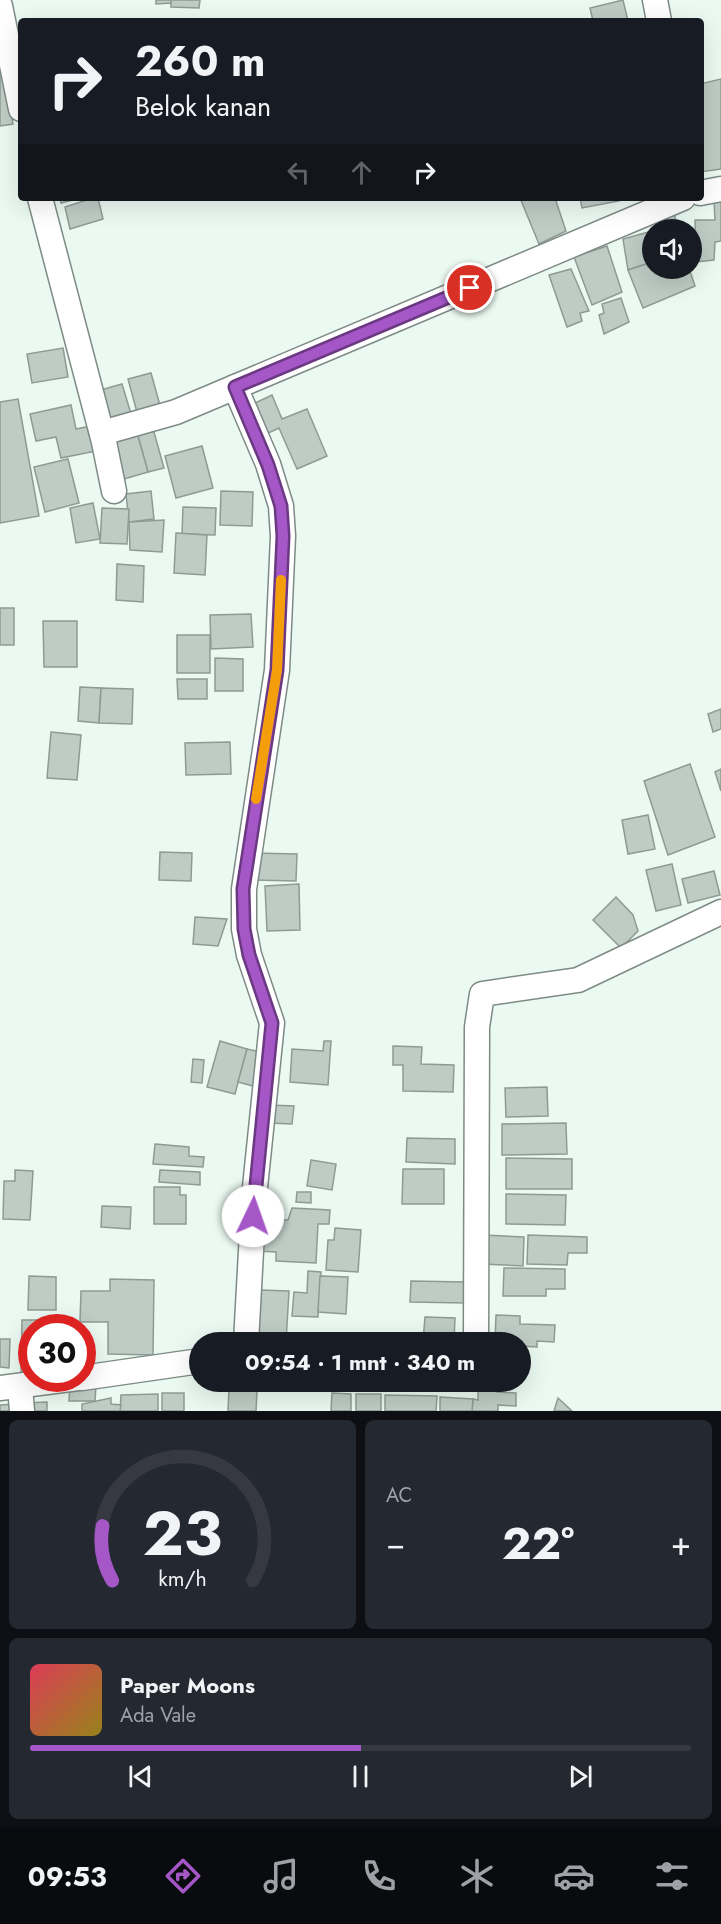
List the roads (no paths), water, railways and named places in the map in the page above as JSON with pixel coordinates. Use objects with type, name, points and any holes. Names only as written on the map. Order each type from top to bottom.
[{"type":"street","points":[[655,0],[658,18]]},
{"type":"street","points":[[0,6],[18,94]]},
{"type":"street","points":[[704,192],[721,189]]},
{"type":"street","points":[[41,201],[102,433],[114,490]]},
{"type":"street","points":[[102,433],[176,412],[676,201]]},
{"type":"street","points":[[235,387],[268,465],[281,506],[283,536],[277,670],[243,889],[244,929],[249,955],[272,1023],[254,1197],[247,1332]]},
{"type":"street","points":[[476,1332],[477,1027],[482,994],[578,980],[721,912]]},
{"type":"street","points":[[96,1376],[189,1363]]},
{"type":"street","points":[[10,1387],[22,1411]]}]
